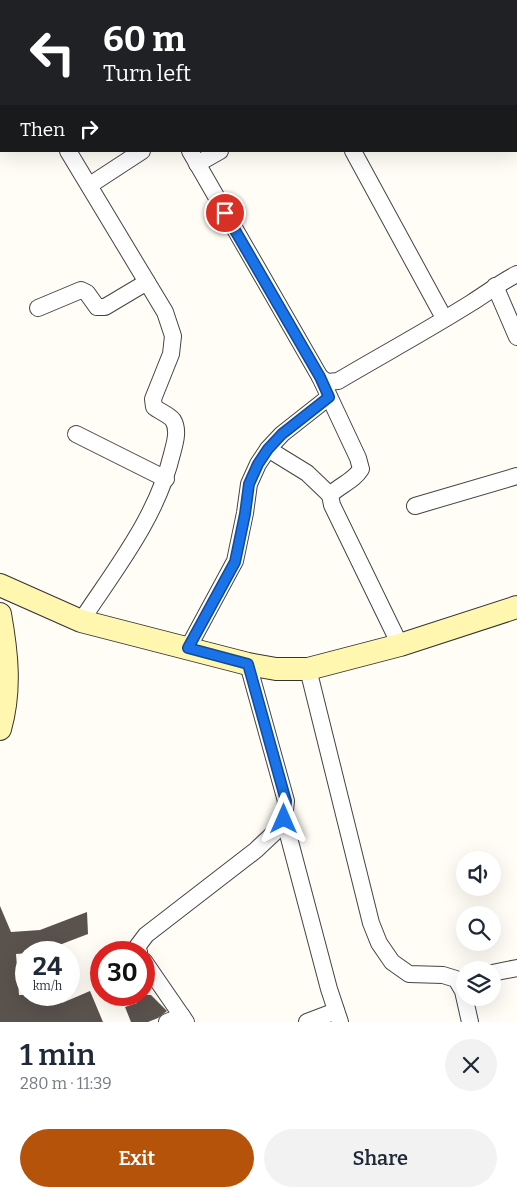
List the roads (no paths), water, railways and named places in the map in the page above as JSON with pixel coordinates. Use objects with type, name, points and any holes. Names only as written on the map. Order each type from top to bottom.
[{"type":"street","points":[[69,152],[165,312],[174,336],[171,354],[152,399],[154,407],[172,418],[176,428],[176,439],[166,479],[153,510],[81,621]]},
{"type":"street","points":[[90,185],[140,152]]},
{"type":"street","points":[[216,152],[193,157],[320,377],[358,458],[361,469],[356,477],[338,487],[330,495]]},
{"type":"street","points":[[354,152],[444,318]]},
{"type":"street","points":[[320,377],[327,382],[338,381],[517,274]]},
{"type":"street","points":[[38,308],[72,292],[81,290],[87,293],[96,307],[105,307],[147,282]]},
{"type":"street","points":[[495,286],[517,337]]},
{"type":"street","points":[[188,648],[235,562],[249,484],[258,464],[268,449],[282,434],[329,397]]},
{"type":"street","points":[[76,434],[166,479]]},
{"type":"street","points":[[268,449],[307,473],[330,495],[332,505],[400,645]]},
{"type":"street","points":[[415,506],[517,476]]},
{"type":"street","points":[[0,585],[81,621],[248,664],[276,669],[308,669],[400,645],[517,607]]},
{"type":"street","points":[[0,614],[7,696],[0,728]]},
{"type":"street","points":[[248,664],[286,801],[284,819],[329,989],[338,1016],[307,1022]]},
{"type":"street","points":[[308,669],[371,924],[379,943],[392,962],[409,974],[456,977]]},
{"type":"street","points":[[142,941],[146,935],[256,850],[274,833],[284,819]]},
{"type":"street","points":[[501,971],[517,968]]},
{"type":"street","points":[[155,980],[179,1020]]},
{"type":"street","points":[[466,1006],[470,1022]]}]
